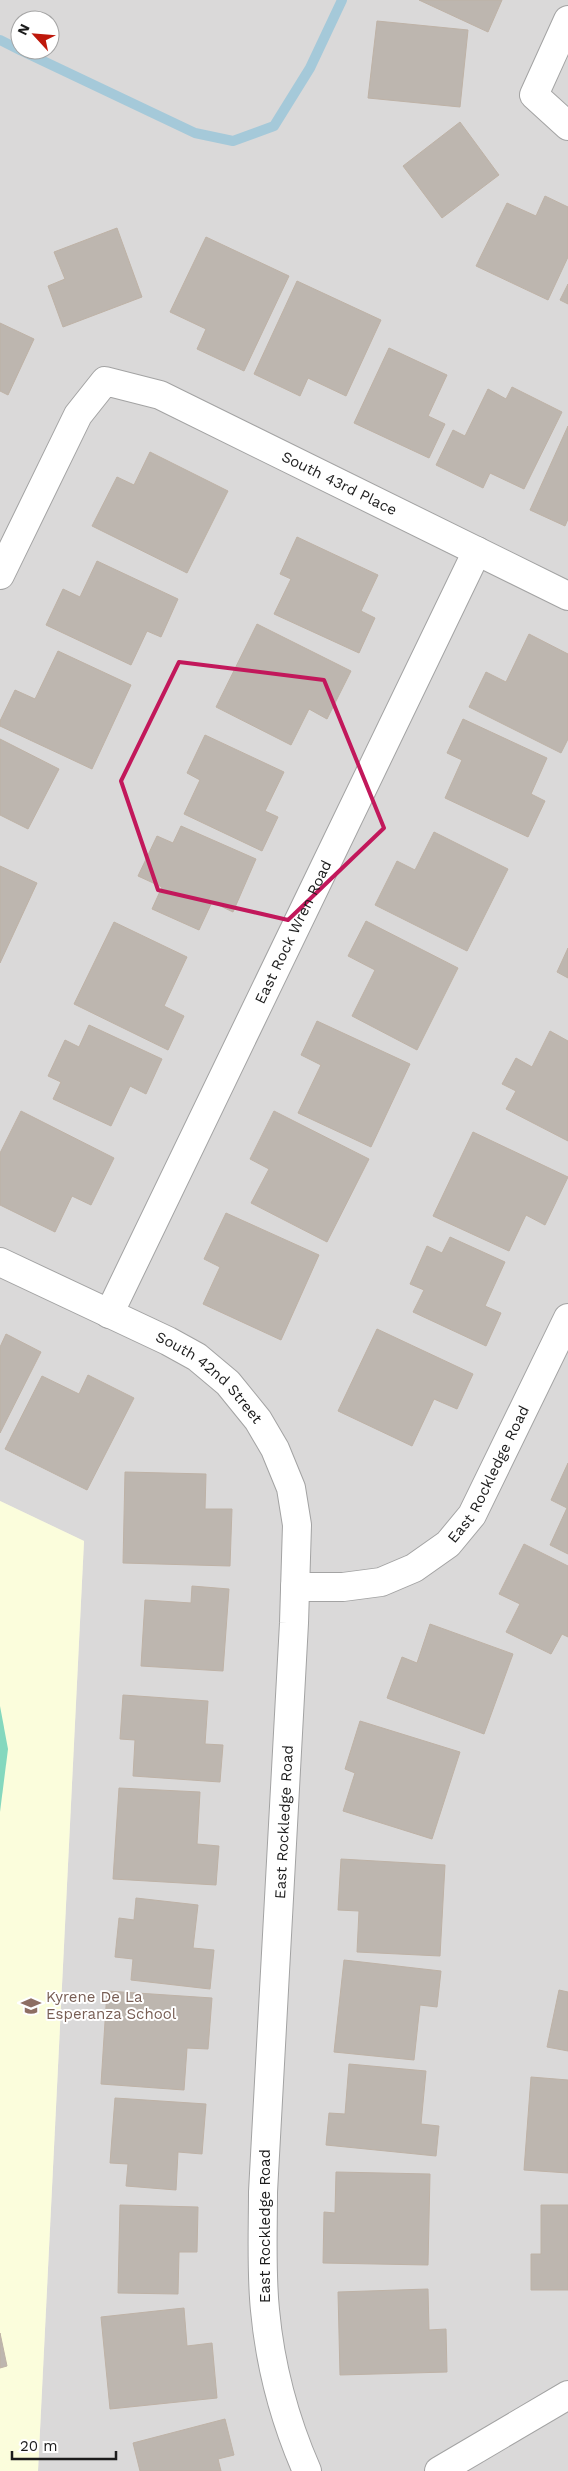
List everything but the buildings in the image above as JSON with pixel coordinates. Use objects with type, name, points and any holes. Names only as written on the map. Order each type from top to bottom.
[{"type":"street","points":[[568,20],[534,96],[568,126]]},
{"type":"street","name":"South 43rd Place","points":[[0,575],[78,415],[104,381],[160,395],[568,596]]},
{"type":"street","name":"East Rock Wren Road","points":[[109,1314],[477,551]]},
{"type":"street","name":"South 42nd Street","points":[[0,1262],[197,1357],[228,1383],[258,1420],[275,1449],[291,1488],[297,1524],[296,1586]]},
{"type":"street","name":"East Rockledge Road","points":[[307,2471],[288,2420],[274,2364],[265,2310],[263,2244],[263,2192],[296,1586],[342,1587],[381,1582],[414,1568],[448,1544],[472,1515],[568,1318]]},
{"type":"street","points":[[438,2471],[568,2395]]},
{"type":"highlighted area","points":[[179,662],[324,680],[384,828],[288,920],[158,890],[121,781]]},
{"type":"shaded area","points":[[0,0],[568,0],[568,2471],[38,2471],[84,1541],[0,1501]]},
{"type":"shaded area","name":"Kyrene De La Esperanza School","points":[[0,1501],[84,1541],[38,2471],[0,2471]]},
{"type":"green space","points":[[0,1706],[8,1749],[0,1812]]},
{"type":"waterway","points":[[41,60],[195,133],[233,141],[274,126],[310,68],[342,0]]},
{"type":"waterway","points":[[0,40],[10,45]]},
{"type":"place","name":"Kyrene De La Esperanza School","points":[[31,2006]]}]
